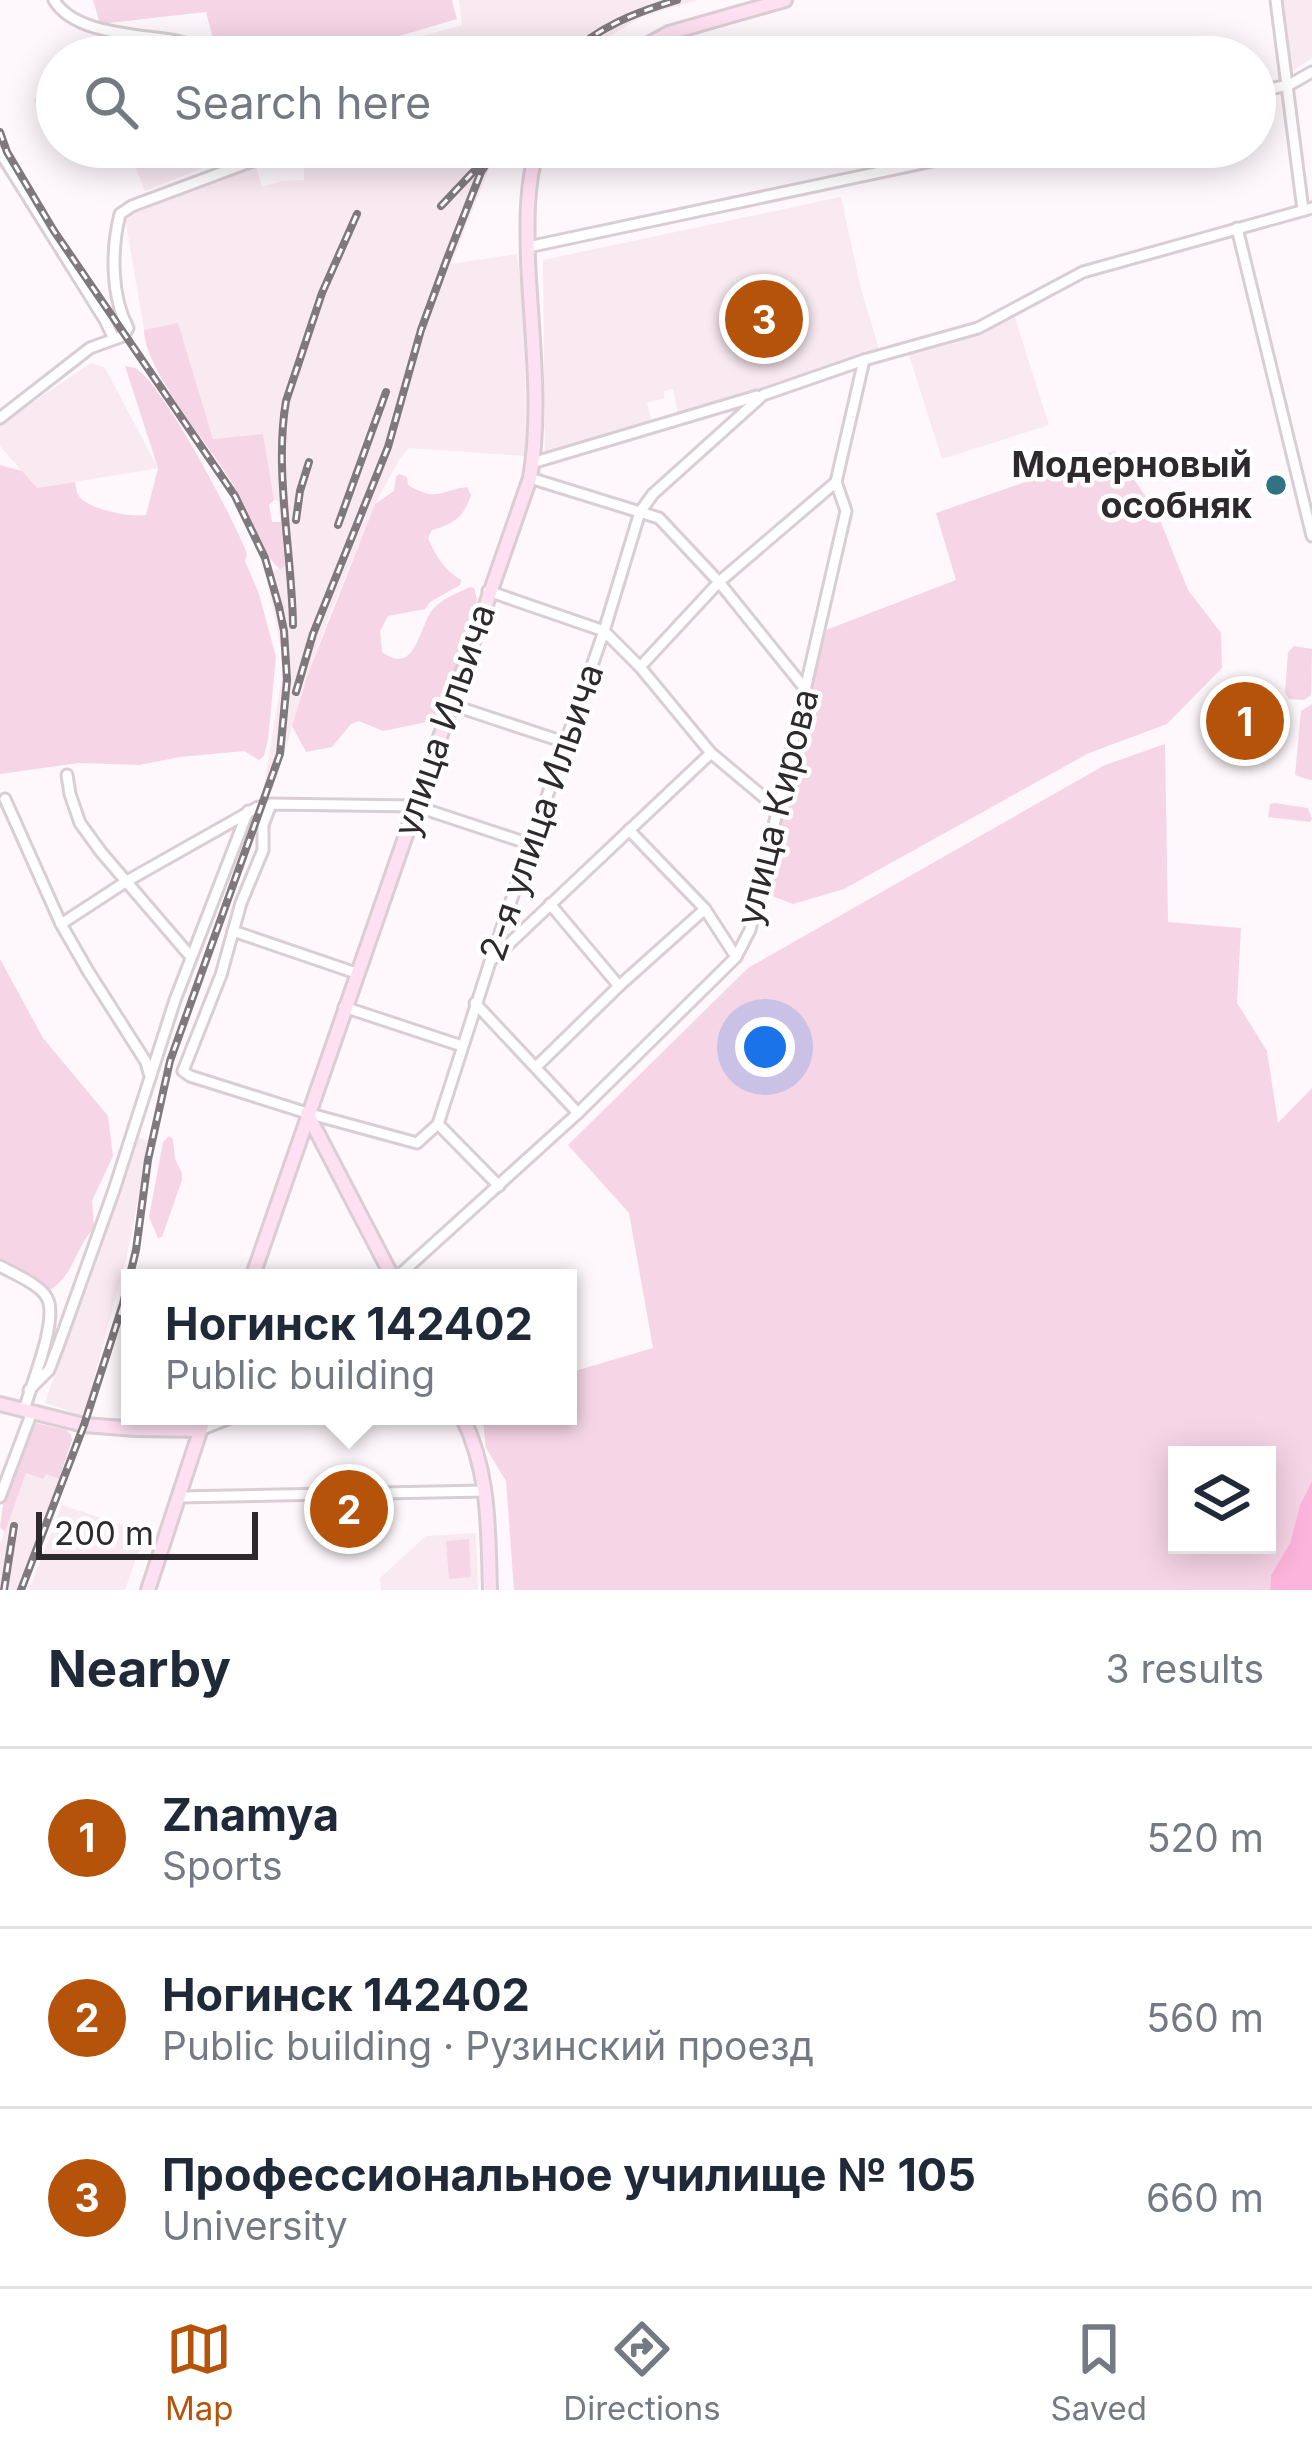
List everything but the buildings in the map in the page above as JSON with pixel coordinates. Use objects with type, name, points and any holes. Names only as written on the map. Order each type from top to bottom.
[{"type":"main road","points":[[664,36],[785,0]]},
{"type":"main road","name":"улица Ильича","points":[[255,1269],[530,478],[535,415],[527,248],[531,168]]},
{"type":"main road","points":[[307,1113],[389,1269]]},
{"type":"main road","points":[[0,1404],[84,1425],[136,1430],[184,1425]]},
{"type":"main road","points":[[148,1590],[202,1425]]},
{"type":"main road","points":[[466,1425],[487,1491],[490,1590]]},
{"type":"street","points":[[54,0],[60,10],[77,20],[136,36]]},
{"type":"street","points":[[1276,0],[1308,209]]},
{"type":"street","points":[[1276,88],[1312,72]]},
{"type":"street","points":[[0,152],[114,339]]},
{"type":"street","points":[[0,418],[90,348],[123,336],[128,328],[117,304],[120,214],[236,168]]},
{"type":"street","points":[[527,248],[900,168]]},
{"type":"street","name":"2-я улица Ильича","points":[[438,1124],[640,512],[653,494],[763,394],[978,328],[1083,272],[1308,209]]},
{"type":"street","points":[[1238,228],[1312,536]]},
{"type":"street","name":"улица Кирова","points":[[404,1269],[578,1113],[736,957],[750,930],[846,511],[836,482],[864,360]]},
{"type":"street","points":[[532,463],[763,394]]},
{"type":"street","points":[[530,478],[659,518],[806,690]]},
{"type":"street","points":[[640,667],[719,583],[836,482]]},
{"type":"street","points":[[488,591],[604,631],[711,753],[778,810]]},
{"type":"street","points":[[452,705],[565,742]]},
{"type":"street","points":[[490,962],[711,753]]},
{"type":"street","points":[[67,775],[80,823],[191,957]]},
{"type":"street","points":[[5,799],[61,924],[149,1073]]},
{"type":"street","points":[[499,1186],[438,1124],[417,1143],[307,1113],[183,1071],[263,850],[263,825],[271,804],[415,806],[530,844]]},
{"type":"street","points":[[29,1390],[49,1370],[191,957],[253,809],[61,924]]},
{"type":"street","points":[[629,830],[705,909],[736,957]]},
{"type":"street","points":[[550,904],[619,986]]},
{"type":"street","points":[[536,1067],[705,909]]},
{"type":"street","points":[[233,932],[356,974]]},
{"type":"street","points":[[475,1003],[578,1113]]},
{"type":"street","points":[[344,1007],[461,1046]]},
{"type":"street","points":[[0,1266],[45,1293],[52,1317],[0,1497]]},
{"type":"street","points":[[178,1497],[487,1491]]},
{"type":"shaded area","points":[[93,0],[452,0],[457,19],[399,36],[212,36],[206,12],[100,24]]},
{"type":"shaded area","points":[[459,0],[698,0],[641,17],[610,36],[424,36],[462,25]]},
{"type":"shaded area","points":[[1282,0],[1312,0],[1312,58],[1292,71]]},
{"type":"shaded area","points":[[136,168],[202,168],[145,191]]},
{"type":"shaded area","points":[[251,168],[257,168],[262,187],[304,180],[304,168],[489,168],[451,264],[517,254],[525,323],[526,456],[409,448],[399,460],[375,504],[328,619],[273,789],[264,786],[284,664],[266,574],[285,566],[278,501],[274,500],[263,435],[213,439],[178,324],[144,330],[125,217]]},
{"type":"shaded area","points":[[841,197],[879,349],[679,418],[673,389],[664,391],[664,398],[647,403],[652,423],[545,455],[543,260]]},
{"type":"shaded area","points":[[1014,315],[1049,425],[942,459],[909,355],[991,329]]},
{"type":"shaded area","points":[[178,323],[213,439],[263,434],[274,500],[269,505],[272,522],[281,522],[285,566],[280,569],[147,347],[144,330]]},
{"type":"shaded area","points":[[91,363],[105,368],[158,468],[37,488],[0,446],[0,425]]},
{"type":"shaded area","points":[[125,366],[147,379],[179,424],[247,554],[245,561],[276,657],[264,756],[259,760],[244,751],[139,765],[79,763],[0,774],[0,465],[22,471],[37,488],[75,482],[77,493],[90,505],[146,515],[158,468]]},
{"type":"shaded area","points":[[1115,451],[1158,515],[1188,590],[1221,633],[1222,668],[1167,724],[1089,753],[844,889],[793,904],[764,893],[826,630],[956,580],[936,513]]},
{"type":"shaded area","points":[[399,474],[407,477],[408,485],[426,493],[467,487],[471,495],[457,518],[432,530],[428,538],[441,562],[461,580],[460,585],[425,609],[388,616],[380,631],[382,652],[403,658],[415,646],[434,608],[474,588],[475,612],[444,709],[432,721],[383,731],[359,721],[332,747],[306,752],[292,726],[308,674],[375,504],[394,491]]},
{"type":"shaded area","points":[[1294,646],[1312,649],[1311,695],[1304,700],[1289,699],[1285,693],[1288,652]]},
{"type":"shaded area","points":[[1312,704],[1310,780],[1295,775],[1301,711]]},
{"type":"shaded area","points":[[1165,744],[1168,922],[1241,928],[1237,1003],[1267,1051],[1278,1123],[1312,1088],[1312,1481],[1290,1543],[1271,1575],[1270,1590],[514,1590],[506,1481],[486,1448],[483,1425],[577,1425],[577,1370],[653,1348],[629,1213],[568,1145],[748,968],[1105,765]]},
{"type":"shaded area","points":[[1270,804],[1308,808],[1312,819],[1268,817]]},
{"type":"shaded area","points":[[0,959],[43,1038],[108,1116],[113,1156],[92,1201],[94,1228],[68,1272],[45,1293],[0,1266]]},
{"type":"shaded area","points":[[133,1136],[150,1141],[126,1259],[84,1416],[45,1403]]},
{"type":"shaded area","points":[[169,1136],[182,1180],[158,1238],[149,1217],[163,1142]]},
{"type":"shaded area","points":[[30,1425],[66,1430],[72,1440],[59,1479],[26,1473],[5,1532],[0,1527],[4,1497]]},
{"type":"shaded area","points":[[26,1472],[59,1479],[18,1590],[0,1590],[0,1544]]},
{"type":"shaded area","points":[[1312,1481],[1312,1590],[1270,1590],[1271,1575],[1290,1543]]},
{"type":"shaded area","points":[[62,1505],[144,1536],[125,1590],[29,1590]]},
{"type":"shaded area","points":[[476,1533],[478,1590],[381,1590],[380,1578],[426,1536]]},
{"type":"shaded area","points":[[469,1539],[471,1577],[449,1579],[446,1541]]},
{"type":"railway","points":[[594,36],[677,0]]},
{"type":"railway","points":[[0,132],[54,231],[235,496],[265,558],[284,631],[287,680],[280,754],[170,1061],[131,1269]]},
{"type":"railway","points":[[296,692],[313,634],[388,447],[421,330],[484,168]]},
{"type":"railway","points":[[441,206],[476,169]]},
{"type":"railway","points":[[293,625],[283,484],[286,401],[322,293],[357,214]]},
{"type":"railway","points":[[338,525],[386,392]]},
{"type":"railway","points":[[296,520],[309,462]]},
{"type":"railway","points":[[21,1590],[84,1425],[121,1310]]},
{"type":"railway","points":[[4,1590],[14,1526]]},
{"type":"place","name":"Профессиональное училище № 105","points":[[764,319]]},
{"type":"place","name":"Модерновый особняк","points":[[1276,485]]},
{"type":"place","name":"Znamya","points":[[1245,721]]},
{"type":"place","name":"Ногинск 142402","points":[[349,1509]]}]
